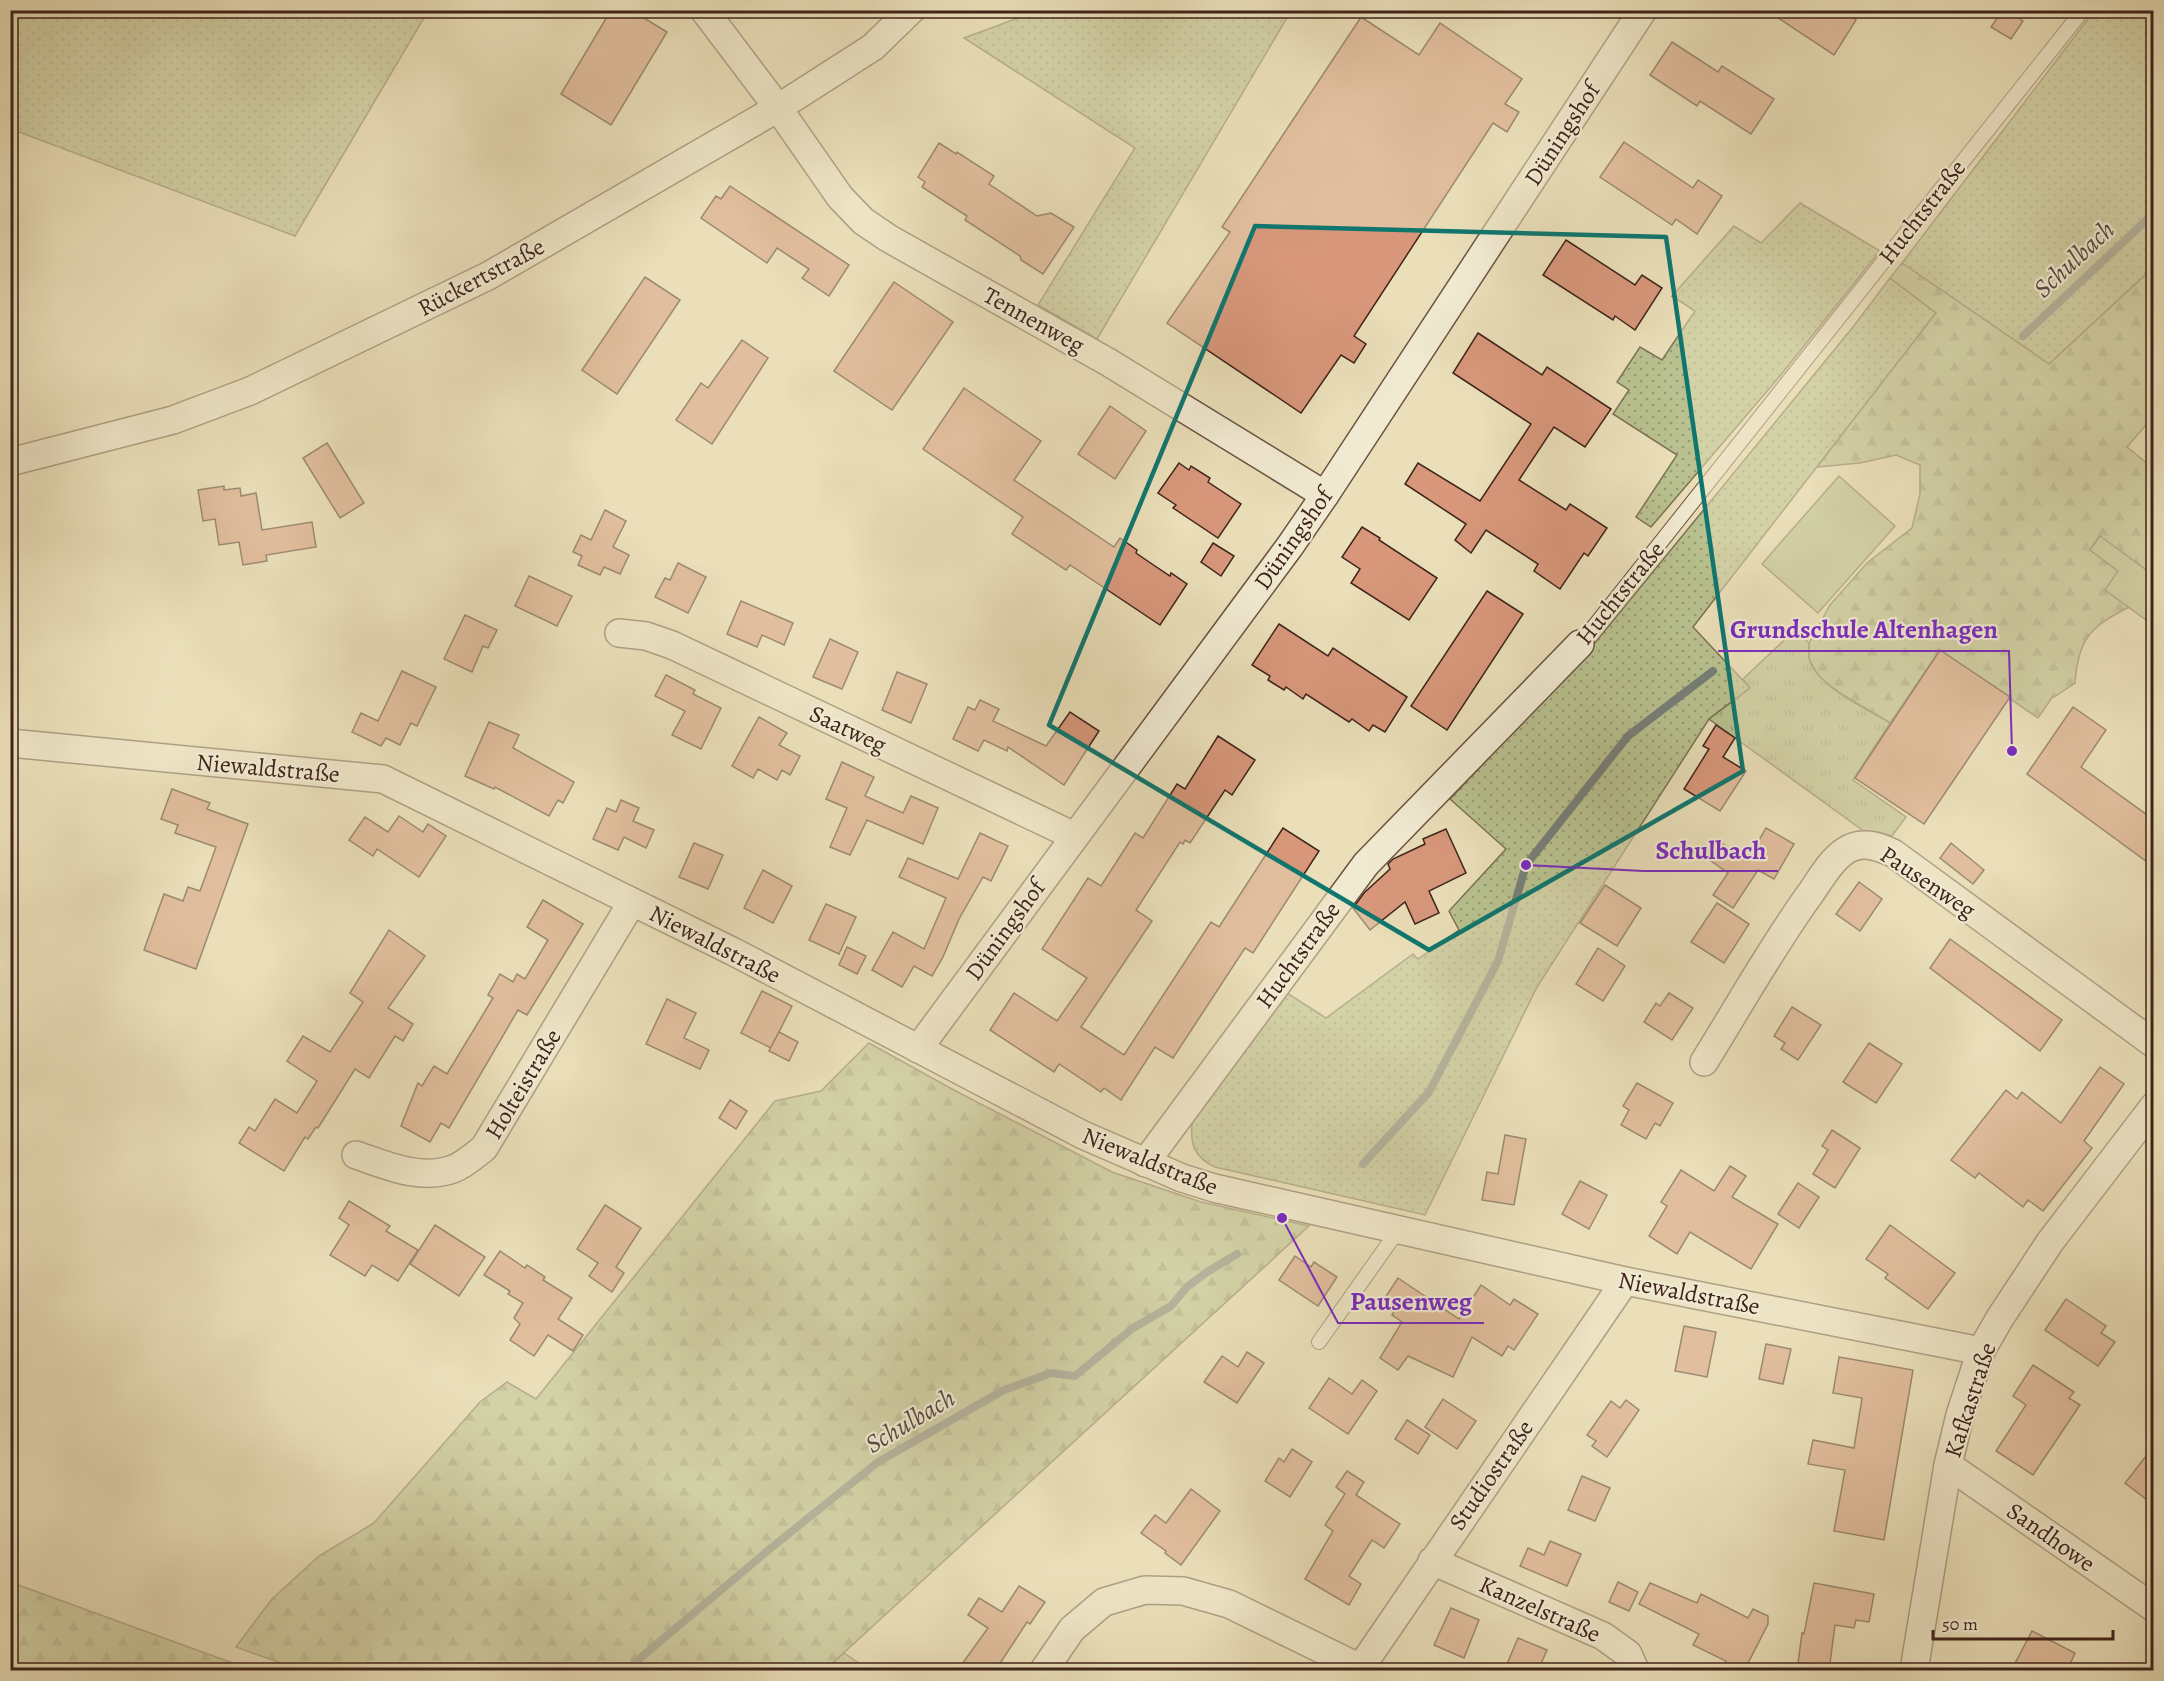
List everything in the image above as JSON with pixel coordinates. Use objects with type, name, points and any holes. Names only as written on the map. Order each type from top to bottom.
[{"type":"street","name":"Tennenweg","points":[[704,10],[778,108],[840,197],[863,221],[888,238],[1108,362],[1325,495]]},
{"type":"street","name":"Rückertstraße","points":[[10,462],[173,420],[250,391],[488,276],[778,108],[873,47],[911,10]]},
{"type":"street","name":"Düningshof","points":[[918,1049],[1290,546],[1643,10]]},
{"type":"street","name":"Saatweg","points":[[619,633],[646,636],[672,645],[1074,836]]},
{"type":"street","name":"Huchtstraße","points":[[1145,1163],[1366,864],[1580,644]]},
{"type":"street","name":"Niewaldstraße","points":[[10,743],[383,779],[734,952],[1083,1136],[1182,1178],[1214,1188],[1625,1281],[1981,1351]]},
{"type":"street","name":"Pausenweg","points":[[1704,1062],[1786,928],[1835,859],[1846,850],[1861,844],[1877,846],[1893,853],[2154,1044]]},
{"type":"street","name":"Holteistraße","points":[[356,1155],[407,1172],[427,1173],[452,1170],[484,1148],[632,902]]},
{"type":"street","name":"Kafkastraße","points":[[1914,1671],[1948,1466],[1960,1415],[1981,1351],[2050,1242],[2154,1106]]},
{"type":"street","name":"Studiostraße","points":[[1359,1669],[1625,1281]]},
{"type":"street","name":"Sandhowe","points":[[1948,1466],[2154,1608]]},
{"type":"street","name":"Kanzelstraße","points":[[1432,1561],[1603,1636],[1628,1654],[1635,1671]]},
{"type":"street","points":[[1044,1671],[1072,1629],[1104,1602],[1145,1590],[1183,1591],[1229,1604],[1359,1669]]},
{"type":"lane","name":"Huchtstraße","points":[[1580,644],[2083,10]]},
{"type":"lane","points":[[1319,1342],[1399,1229]]},
{"type":"highlighted area","points":[[1255,226],[1666,237],[1743,771],[1429,950],[1049,725]]},
{"type":"green space","points":[[10,11],[428,11],[295,236],[11,129]]},
{"type":"green space","points":[[1037,11],[1291,11],[1097,339],[1038,305],[1135,148],[964,38]]},
{"type":"green space","points":[[2094,11],[2153,11],[2153,268],[2049,364],[1902,263]]},
{"type":"green space","points":[[1800,203],[1880,251],[1780,376],[1651,527],[1636,517],[1677,455],[1613,414],[1629,390],[1617,382],[1640,347],[1662,360],[1695,311],[1672,296],[1734,226],[1761,243]]},
{"type":"green space","points":[[1902,263],[2049,364],[2153,268],[2153,417],[2127,447],[2153,468],[2153,575],[2099,536],[2090,550],[2119,571],[2105,590],[2129,607],[2105,621],[2088,636],[2079,655],[2075,683],[2051,699],[2038,718],[1940,650],[1890,723],[1840,693],[1818,676],[1808,657],[1809,643],[1830,605],[1868,562],[1912,528],[1920,494],[1920,465],[1896,455],[1860,463],[1817,467],[1936,313],[1890,278]]},
{"type":"green space","points":[[1890,278],[1936,313],[1693,627],[1750,688],[1709,719],[1537,987],[1425,1215],[1215,1167],[1202,1159],[1193,1144],[1192,1123],[1287,993],[1326,1018],[1413,954],[1418,959],[1459,930],[1449,911],[1506,849],[1450,799],[1585,655],[1853,327]]},
{"type":"green space","points":[[1839,476],[1895,526],[1818,613],[1762,564]]},
{"type":"green space","points":[[2100,536],[2153,575],[2153,625],[2105,590],[2118,571],[2090,550]]},
{"type":"green space","points":[[1795,630],[1809,643],[1809,658],[1814,669],[1822,678],[1843,696],[1890,723],[1853,780],[1906,817],[1892,836],[1878,832],[1865,832],[1709,719],[1750,688],[1743,679]]},
{"type":"green space","points":[[869,1043],[1112,1172],[1201,1202],[1309,1226],[825,1670],[300,1670],[236,1647],[272,1599],[319,1556],[374,1523],[480,1402],[507,1382],[536,1399],[775,1101],[821,1091]]},
{"type":"green space","points":[[10,1582],[227,1661],[255,1670],[11,1670]]},
{"type":"green space","points":[[844,1653],[869,1670],[825,1670]]},
{"type":"building","points":[[611,10],[631,10],[667,32],[611,125],[561,94]]},
{"type":"building","points":[[1766,10],[1842,10],[1856,20],[1834,55]]},
{"type":"building","points":[[2003,10],[2007,10],[2023,21],[2011,39],[1991,27]]},
{"type":"building","points":[[1361,17],[1419,55],[1440,23],[1522,79],[1505,104],[1519,112],[1507,132],[1493,123],[1354,336],[1366,344],[1354,363],[1341,355],[1301,413],[1167,323],[1230,232],[1222,227]]},
{"type":"building","points":[[1672,42],[1718,72],[1722,66],[1774,99],[1751,134],[1700,101],[1697,106],[1650,75]]},
{"type":"building","points":[[1624,142],[1693,188],[1698,180],[1722,196],[1697,234],[1676,219],[1672,225],[1600,177]]},
{"type":"building","points":[[939,143],[994,176],[989,184],[1037,216],[1051,213],[1074,227],[1043,274],[965,220],[967,216],[922,187],[925,182],[918,177]]},
{"type":"building","points":[[730,186],[849,265],[829,296],[802,278],[809,269],[777,248],[767,263],[701,218],[716,196],[721,199]]},
{"type":"building","points":[[1566,240],[1635,285],[1642,275],[1662,288],[1635,330],[1615,316],[1613,320],[1543,275]]},
{"type":"building","points":[[645,277],[680,300],[617,394],[582,370]]},
{"type":"building","points":[[894,282],[953,322],[892,410],[834,371]]},
{"type":"building","points":[[1478,333],[1542,375],[1547,367],[1611,409],[1585,447],[1554,427],[1519,480],[1566,510],[1570,504],[1607,528],[1588,556],[1584,553],[1560,589],[1534,571],[1538,564],[1486,530],[1471,553],[1455,540],[1466,524],[1405,484],[1418,463],[1480,501],[1531,424],[1453,373]]},
{"type":"building","points":[[742,340],[768,358],[712,444],[676,420],[701,383],[708,388]]},
{"type":"building","points":[[964,388],[1041,441],[1014,480],[1114,547],[1120,538],[1152,564],[1187,584],[1160,625],[1070,565],[1066,570],[1012,534],[1023,517],[923,449]]},
{"type":"building","points":[[1110,406],[1146,431],[1115,479],[1078,454]]},
{"type":"building","points":[[327,443],[364,503],[340,518],[303,458]]},
{"type":"building","points":[[1179,463],[1189,470],[1191,466],[1210,478],[1208,482],[1241,504],[1218,538],[1173,508],[1176,505],[1158,493]]},
{"type":"building","points":[[224,486],[224,490],[240,488],[241,496],[256,493],[262,530],[312,522],[316,547],[266,555],[267,561],[243,565],[239,542],[219,545],[215,519],[203,521],[198,490]]},
{"type":"building","points":[[605,510],[626,521],[613,547],[629,555],[620,574],[604,567],[600,575],[578,565],[582,556],[573,552],[581,535],[591,540]]},
{"type":"building","points":[[1362,527],[1437,578],[1409,620],[1351,583],[1360,569],[1342,557]]},
{"type":"building","points":[[1213,543],[1234,556],[1221,576],[1201,562]]},
{"type":"building","points":[[678,563],[706,577],[688,613],[655,597],[665,578],[670,580]]},
{"type":"building","points":[[529,576],[572,596],[557,626],[515,606]]},
{"type":"building","points":[[1487,591],[1523,614],[1447,730],[1411,706]]},
{"type":"building","points":[[741,601],[793,623],[784,645],[762,635],[757,647],[727,634]]},
{"type":"building","points":[[465,615],[497,630],[488,648],[483,646],[472,672],[444,659]]},
{"type":"building","points":[[1279,624],[1328,656],[1333,648],[1407,697],[1385,732],[1373,725],[1369,731],[1352,719],[1349,722],[1306,694],[1303,699],[1286,687],[1284,690],[1268,680],[1270,676],[1252,665]]},
{"type":"building","points":[[830,639],[858,652],[842,689],[813,677]]},
{"type":"building","points":[[1940,650],[2010,697],[1924,824],[1855,778]]},
{"type":"building","points":[[402,671],[436,687],[417,726],[411,723],[400,745],[386,738],[381,746],[352,732],[361,713],[378,721]]},
{"type":"building","points":[[897,672],[927,684],[911,723],[882,710]]},
{"type":"building","points":[[666,675],[695,690],[693,694],[721,708],[701,749],[672,735],[685,711],[655,696]]},
{"type":"building","points":[[980,700],[999,709],[993,721],[1046,746],[1070,712],[1099,731],[1064,785],[1008,747],[1007,751],[984,740],[978,751],[953,739],[968,707],[975,710]]},
{"type":"building","points":[[2073,707],[2106,730],[2081,767],[2154,820],[2154,867],[2027,774]]},
{"type":"building","points":[[759,717],[787,733],[779,745],[800,756],[790,775],[782,770],[777,780],[758,769],[753,778],[732,766]]},
{"type":"building","points":[[489,722],[519,735],[513,748],[574,782],[563,803],[558,800],[549,816],[495,787],[494,789],[465,776]]},
{"type":"building","points":[[1716,725],[1735,738],[1723,757],[1746,771],[1720,811],[1684,789],[1709,749],[1703,746]]},
{"type":"building","points":[[1218,736],[1255,760],[1232,795],[1225,790],[1190,843],[1185,840],[1183,844],[1180,842],[1136,910],[1152,921],[1081,1027],[1124,1055],[1211,922],[1219,927],[1283,828],[1319,851],[1253,953],[1245,948],[1173,1058],[1155,1047],[1121,1100],[1104,1088],[1101,1092],[1059,1064],[1054,1072],[990,1030],[1014,993],[1057,1021],[1087,978],[1042,949],[1088,878],[1101,886],[1135,833],[1143,838],[1177,784],[1185,789]]},
{"type":"building","points":[[842,762],[874,777],[865,796],[903,813],[911,796],[938,808],[923,844],[867,820],[850,855],[830,847],[847,808],[826,799]]},
{"type":"building","points":[[172,789],[210,803],[207,809],[248,824],[196,969],[144,950],[164,894],[183,901],[188,887],[200,891],[216,847],[175,833],[178,825],[161,819]]},
{"type":"building","points":[[621,800],[639,808],[633,821],[654,830],[646,848],[624,837],[618,850],[593,839],[607,808],[616,812]]},
{"type":"building","points":[[399,816],[423,832],[428,824],[446,836],[419,877],[377,849],[373,856],[349,840],[365,817],[388,832]]},
{"type":"building","points":[[1766,828],[1794,844],[1774,879],[1758,870],[1733,908],[1713,895],[1728,873],[1704,856],[1716,839],[1747,861]]},
{"type":"building","points":[[1446,829],[1466,873],[1429,891],[1439,913],[1415,924],[1405,902],[1370,930],[1353,908],[1364,893],[1390,869],[1388,864],[1393,859],[1425,844],[1423,839]]},
{"type":"building","points":[[980,833],[1008,846],[991,881],[983,877],[959,919],[943,957],[932,976],[914,966],[902,987],[872,970],[893,932],[924,949],[946,898],[899,877],[908,858],[958,879]]},
{"type":"building","points":[[694,843],[723,855],[708,889],[679,877]]},
{"type":"building","points":[[1951,843],[1984,870],[1973,884],[1940,858]]},
{"type":"building","points":[[763,870],[792,886],[773,923],[744,908]]},
{"type":"building","points":[[1859,882],[1882,899],[1860,931],[1836,914]]},
{"type":"building","points":[[1605,885],[1641,908],[1617,946],[1580,923]]},
{"type":"building","points":[[543,900],[583,924],[527,1015],[518,1010],[449,1128],[441,1123],[430,1142],[401,1126],[418,1083],[422,1086],[434,1066],[447,1074],[493,998],[488,995],[500,974],[513,982],[517,974],[525,979],[548,940],[527,927]]},
{"type":"building","points":[[1717,903],[1749,924],[1724,963],[1691,942]]},
{"type":"building","points":[[826,904],[856,917],[839,954],[809,940]]},
{"type":"building","points":[[389,930],[425,956],[388,1008],[413,1024],[403,1041],[395,1036],[369,1078],[355,1069],[318,1128],[316,1127],[308,1139],[305,1137],[284,1171],[239,1143],[249,1127],[255,1131],[275,1099],[297,1113],[317,1081],[287,1061],[303,1036],[330,1052],[363,1002],[350,993]]},
{"type":"building","points":[[1950,939],[2062,1020],[2040,1051],[1930,968]]},
{"type":"building","points":[[847,947],[866,956],[857,974],[839,965]]},
{"type":"building","points":[[1598,948],[1625,966],[1603,1001],[1576,984]]},
{"type":"building","points":[[762,991],[792,1006],[771,1048],[741,1033]]},
{"type":"building","points":[[1669,993],[1693,1008],[1672,1040],[1644,1022],[1656,1003],[1660,1006]]},
{"type":"building","points":[[667,999],[696,1013],[684,1038],[709,1050],[700,1069],[646,1044]]},
{"type":"building","points":[[1792,1007],[1821,1025],[1798,1060],[1781,1049],[1785,1043],[1774,1036]]},
{"type":"building","points":[[779,1032],[798,1042],[789,1061],[769,1051]]},
{"type":"building","points":[[1869,1043],[1902,1064],[1876,1103],[1843,1082]]},
{"type":"building","points":[[2100,1067],[2124,1084],[2084,1141],[2092,1148],[2043,1211],[2028,1200],[2023,1207],[1979,1173],[1975,1178],[1951,1160],[2006,1090],[2017,1099],[2022,1092],[2061,1123]]},
{"type":"building","points":[[1637,1083],[1673,1103],[1660,1126],[1655,1123],[1646,1139],[1621,1125],[1629,1110],[1623,1106]]},
{"type":"building","points":[[730,1100],[747,1111],[736,1129],[719,1118]]},
{"type":"building","points":[[1832,1130],[1860,1148],[1835,1188],[1813,1174],[1828,1150],[1822,1146]]},
{"type":"building","points":[[1505,1135],[1526,1139],[1514,1205],[1482,1200],[1487,1172],[1498,1174]]},
{"type":"building","points":[[1730,1166],[1746,1176],[1732,1197],[1778,1224],[1751,1269],[1690,1232],[1677,1254],[1649,1236],[1667,1206],[1661,1202],[1681,1170],[1714,1191]]},
{"type":"building","points":[[1580,1181],[1607,1195],[1589,1229],[1562,1214]]},
{"type":"building","points":[[1798,1183],[1819,1197],[1799,1228],[1778,1214]]},
{"type":"building","points":[[349,1201],[390,1226],[386,1231],[418,1250],[398,1281],[372,1265],[365,1276],[330,1255],[349,1225],[339,1218]]},
{"type":"building","points":[[605,1205],[641,1228],[616,1267],[624,1273],[612,1292],[589,1276],[598,1263],[577,1249]]},
{"type":"building","points":[[435,1225],[485,1257],[459,1296],[410,1264]]},
{"type":"building","points":[[1890,1225],[1955,1273],[1928,1309],[1885,1278],[1888,1274],[1866,1259]]},
{"type":"building","points":[[500,1251],[525,1268],[527,1265],[545,1277],[543,1280],[572,1298],[558,1319],[583,1335],[573,1351],[548,1335],[534,1356],[510,1340],[520,1324],[514,1318],[523,1303],[508,1294],[510,1291],[484,1275]]},
{"type":"building","points":[[1295,1256],[1311,1267],[1314,1262],[1337,1277],[1318,1306],[1279,1280]]},
{"type":"building","points":[[1398,1278],[1459,1319],[1481,1285],[1510,1305],[1514,1299],[1538,1314],[1514,1350],[1508,1346],[1502,1356],[1472,1337],[1453,1377],[1408,1356],[1398,1370],[1380,1358],[1402,1322],[1392,1315],[1394,1312],[1381,1304]]},
{"type":"building","points":[[2066,1299],[2106,1326],[2101,1333],[2115,1342],[2098,1366],[2045,1330]]},
{"type":"building","points":[[1684,1326],[1716,1332],[1707,1377],[1675,1371]]},
{"type":"building","points":[[1766,1344],[1791,1349],[1783,1384],[1759,1379]]},
{"type":"building","points":[[1247,1352],[1264,1363],[1237,1403],[1204,1382],[1222,1356],[1238,1367]]},
{"type":"building","points":[[1839,1357],[1913,1370],[1884,1540],[1834,1531],[1845,1470],[1808,1464],[1813,1440],[1854,1448],[1862,1398],[1833,1393]]},
{"type":"building","points":[[2033,1365],[2074,1392],[2069,1398],[2080,1405],[2033,1475],[1996,1451],[2026,1405],[2013,1396]]},
{"type":"building","points":[[1329,1378],[1352,1394],[1362,1380],[1377,1391],[1348,1434],[1309,1408]]},
{"type":"building","points":[[1443,1399],[1476,1421],[1457,1449],[1425,1427]]},
{"type":"building","points":[[1626,1400],[1639,1410],[1607,1457],[1592,1446],[1596,1441],[1587,1435],[1611,1401],[1620,1408]]},
{"type":"building","points":[[1407,1420],[1430,1435],[1418,1454],[1395,1439]]},
{"type":"building","points":[[2154,1446],[2154,1505],[2125,1483]]},
{"type":"building","points":[[1292,1449],[1312,1462],[1290,1497],[1265,1481],[1279,1458],[1284,1462]]},
{"type":"building","points":[[1347,1471],[1364,1482],[1356,1495],[1400,1524],[1384,1548],[1372,1540],[1349,1576],[1361,1584],[1349,1605],[1305,1579],[1333,1531],[1325,1525],[1345,1494],[1336,1487]]},
{"type":"building","points":[[1582,1476],[1610,1488],[1595,1521],[1568,1510]]},
{"type":"building","points":[[1191,1489],[1220,1511],[1181,1565],[1141,1533],[1155,1515],[1166,1523]]},
{"type":"building","points":[[1550,1541],[1581,1554],[1567,1586],[1520,1566],[1528,1548],[1544,1555]]},
{"type":"building","points":[[1618,1582],[1638,1592],[1629,1611],[1609,1602]]},
{"type":"building","points":[[1650,1583],[1697,1603],[1701,1594],[1748,1618],[1753,1609],[1768,1616],[1768,1624],[1744,1671],[1722,1671],[1726,1661],[1693,1645],[1699,1634],[1639,1604]]},
{"type":"building","points":[[1814,1583],[1874,1594],[1869,1622],[1856,1620],[1854,1628],[1835,1625],[1829,1671],[1797,1671],[1802,1633],[1804,1634]]},
{"type":"building","points":[[1019,1586],[1045,1602],[1030,1624],[1027,1622],[995,1671],[957,1671],[988,1628],[968,1615],[979,1598],[1002,1612]]},
{"type":"building","points":[[1451,1608],[1479,1620],[1464,1658],[1434,1645]]},
{"type":"building","points":[[2032,1631],[2075,1653],[2067,1671],[2011,1671]]},
{"type":"building","points":[[1518,1638],[1547,1650],[1538,1671],[1504,1671]]},
{"type":"waterway","name":"Schulbach","points":[[2023,336],[2154,213]]},
{"type":"waterway","name":"Schulbach","points":[[1363,1164],[1429,1092],[1498,961],[1526,865],[1628,736],[1713,671]]},
{"type":"waterway","name":"Schulbach","points":[[626,1670],[878,1462],[1004,1390],[1051,1373],[1075,1376],[1133,1328],[1171,1306],[1187,1287],[1237,1254]]},
{"type":"place","name":"Grundschule Altenhagen","points":[[2012,751]]},
{"type":"place","name":"Schulbach","points":[[1526,865]]},
{"type":"place","name":"Pausenweg","points":[[1282,1218]]}]
